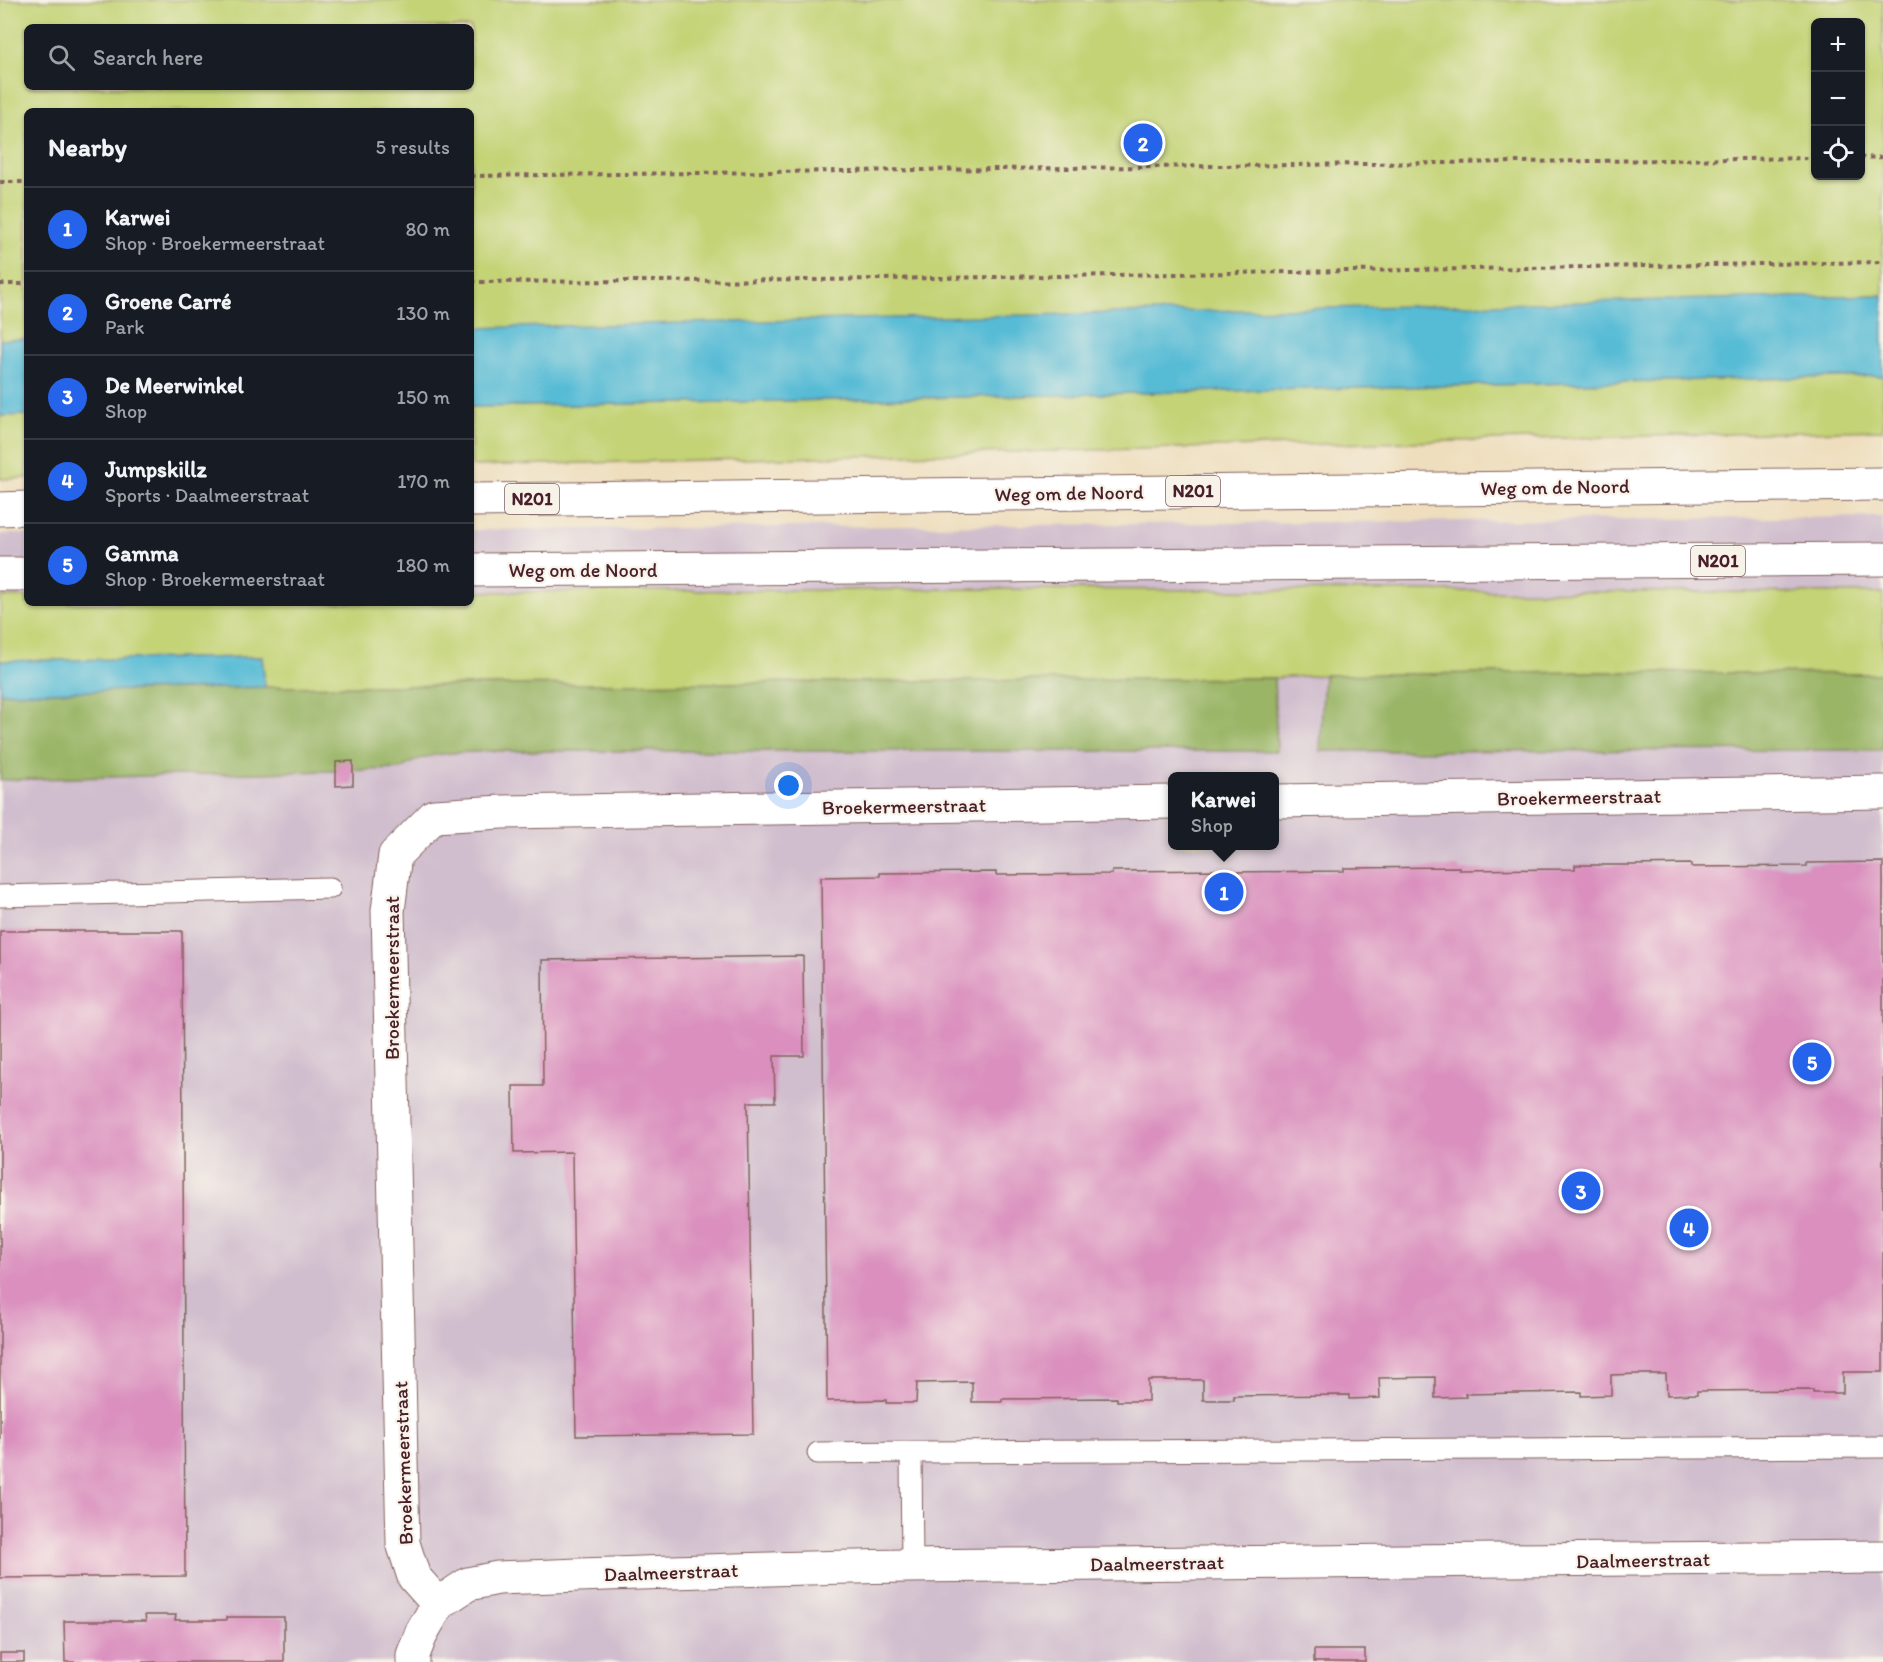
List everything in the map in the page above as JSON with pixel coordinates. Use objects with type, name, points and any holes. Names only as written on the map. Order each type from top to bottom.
[{"type":"main road","name":"N201","points":[[1794,484],[1883,472]]},
{"type":"main road","name":"Weg om de Noord","points":[[474,500],[1883,483]]},
{"type":"main road","points":[[0,509],[24,508]]},
{"type":"main road","name":"Weg om de Noord","points":[[474,570],[1883,559]]},
{"type":"main road","points":[[0,574],[24,574]]},
{"type":"main road","name":"Broekermeerstraat","points":[[1279,801],[1883,792]]},
{"type":"main road","name":"Broekermeerstraat","points":[[438,1604],[414,1577],[403,1543],[388,911],[395,855],[434,816],[502,812],[1168,802]]},
{"type":"main road","name":"Daalmeerstraat","points":[[438,1604],[468,1584],[498,1578],[912,1566],[1883,1557]]},
{"type":"main road","points":[[413,1662],[413,1655],[438,1604]]},
{"type":"lane","points":[[0,896],[330,888]]},
{"type":"lane","points":[[818,1453],[1883,1447]]},
{"type":"lane","points":[[911,1452],[912,1566]]},
{"type":"path","points":[[1865,158],[1883,157]]},
{"type":"path","points":[[474,176],[1811,158]]},
{"type":"path","points":[[0,182],[24,182]]},
{"type":"path","points":[[474,282],[831,280],[1883,262]]},
{"type":"path","points":[[0,284],[24,284]]},
{"type":"shaded area","points":[[1883,517],[1883,1662],[0,1662],[0,534],[24,534],[24,606],[474,606],[474,530]]},
{"type":"green space","points":[[0,0],[1883,0],[1883,295],[474,336],[474,108],[24,108],[24,350],[0,350]]},
{"type":"green space","points":[[1883,376],[1883,430],[474,466],[474,407]]},
{"type":"green space","points":[[24,415],[24,478],[0,479],[0,416]]},
{"type":"green space","points":[[983,589],[1883,593],[1883,674],[1598,672],[1324,675],[1274,678],[265,687],[262,657],[0,661],[0,597],[24,597],[24,606],[474,606],[474,592]]},
{"type":"green space","points":[[1598,672],[1883,674],[1883,750],[1320,751],[1324,675]]},
{"type":"green space","points":[[1274,678],[1277,751],[488,751],[432,756],[410,763],[401,769],[0,780],[0,693],[265,687]]},
{"type":"water","points":[[1883,295],[1883,376],[474,407],[474,328]]},
{"type":"water","points":[[24,339],[24,415],[0,416],[0,340]]},
{"type":"water","points":[[262,657],[265,687],[0,693],[0,661]]},
{"type":"building","points":[[353,761],[353,785],[336,786],[336,762]]},
{"type":"building","points":[[1883,862],[1883,1372],[1843,1372],[1843,1393],[1813,1393],[1813,1390],[1697,1391],[1697,1394],[1667,1395],[1666,1374],[1637,1374],[1611,1375],[1611,1395],[1581,1396],[1581,1392],[1465,1394],[1466,1397],[1435,1398],[1435,1377],[1379,1378],[1380,1398],[1349,1399],[1349,1395],[1234,1396],[1234,1400],[1203,1400],[1203,1380],[1148,1380],[1148,1401],[1117,1401],[1117,1398],[1002,1399],[1002,1402],[972,1402],[972,1382],[917,1383],[916,1403],[886,1403],[886,1400],[827,1401],[821,877],[880,876],[880,873],[1112,874],[1112,871],[1344,871],[1344,868],[1459,867],[1459,870],[1575,869],[1575,865],[1807,866],[1807,863]]},
{"type":"building","points":[[0,931],[182,931],[185,1576],[0,1578]]},
{"type":"building","points":[[803,956],[804,1056],[774,1056],[775,1102],[748,1102],[753,1434],[576,1436],[572,1152],[514,1153],[513,1086],[543,1086],[542,960]]},
{"type":"building","points":[[145,1615],[176,1615],[175,1620],[284,1617],[284,1662],[65,1662],[64,1621],[146,1621]]},
{"type":"building","points":[[1314,1650],[1365,1650],[1365,1662],[1314,1662]]},
{"type":"building","points":[[0,1653],[24,1653],[24,1662],[0,1662]]},
{"type":"place","name":"Groene Carré","points":[[1143,143]]},
{"type":"place","name":"Karwei","points":[[1224,892]]},
{"type":"place","name":"Gamma","points":[[1812,1062]]},
{"type":"place","name":"De Meerwinkel","points":[[1581,1191]]},
{"type":"place","name":"Jumpskillz","points":[[1689,1228]]}]
